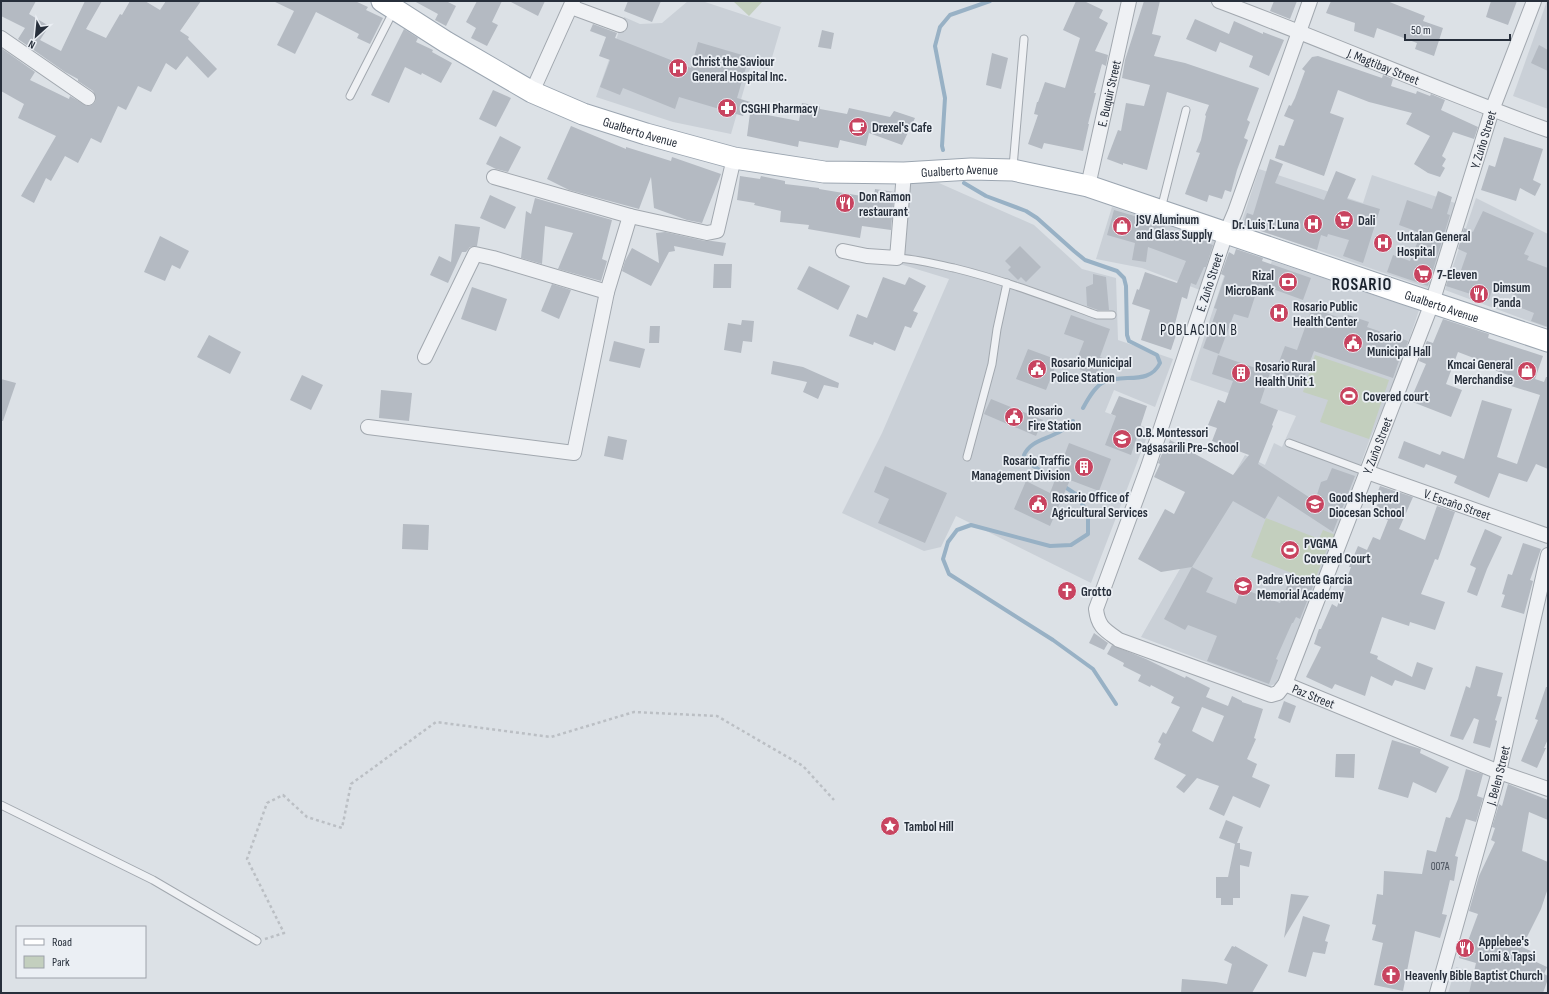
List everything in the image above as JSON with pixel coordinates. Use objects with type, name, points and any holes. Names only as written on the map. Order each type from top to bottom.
[{"type":"main road","name":"Gualberto Avenue","points":[[388,5],[446,42],[532,92],[584,114],[617,125],[734,158],[824,172],[904,173],[971,169],[1013,170],[1088,186],[1548,341]]},
{"type":"street","name":"E. Buquir Street","points":[[1088,186],[1129,1]]},
{"type":"street","name":"J. Magtibay Street","points":[[1218,1],[1299,30],[1492,110],[1548,130]]},
{"type":"street","name":"E. Zuño Street","points":[[1096,610],[1148,467],[1226,233],[1235,212],[1310,1]]},
{"type":"street","name":"Y. Zuño Street","points":[[1285,684],[1432,303],[1492,110],[1534,1]]},
{"type":"street","points":[[532,92],[572,4],[620,25]]},
{"type":"street","points":[[1,38],[88,98]]},
{"type":"street","points":[[494,177],[630,216],[707,233],[717,231],[734,158]]},
{"type":"street","points":[[844,252],[867,256],[897,258],[904,173]]},
{"type":"street","points":[[368,427],[574,453],[607,292],[630,216]]},
{"type":"street","points":[[425,357],[475,254],[607,292]]},
{"type":"street","name":"V. Escaño Street","points":[[1367,472],[1548,536]]},
{"type":"street","name":"J. Belen Street","points":[[1437,993],[1499,772],[1548,555]]},
{"type":"street","name":"Paz Street","points":[[1096,610],[1097,620],[1101,626],[1118,640],[1271,695],[1278,693],[1285,684],[1499,772],[1548,789]]},
{"type":"lane","points":[[350,96],[388,5]]},
{"type":"lane","points":[[1013,170],[1024,40]]},
{"type":"lane","points":[[1160,211],[1186,110]]},
{"type":"lane","points":[[897,258],[915,259],[969,272],[1007,283],[1097,315],[1112,315]]},
{"type":"lane","points":[[967,457],[992,364],[997,329],[1007,283]]},
{"type":"lane","points":[[1289,443],[1367,472]]},
{"type":"lane","points":[[1,805],[153,880],[257,941]]},
{"type":"path","points":[[257,941],[284,933],[247,859],[267,803],[283,795],[307,817],[342,828],[351,784],[436,722],[551,737],[634,712],[717,716],[803,766],[834,800]]},
{"type":"shaded area","name":"Christ the Saviour General Hospital Inc.","points":[[688,1],[702,1],[781,27],[768,71],[751,65],[731,134],[673,122],[596,97],[624,17],[640,24],[662,23]]},
{"type":"shaded area","points":[[1548,1],[1548,109],[1513,96]]},
{"type":"shaded area","points":[[1259,169],[1363,203],[1372,175],[1458,204],[1428,288],[1241,224]]},
{"type":"shaded area","points":[[901,180],[939,183],[1034,225],[1082,269],[1116,278],[1118,340],[1173,359],[1155,407],[1114,390],[1105,412],[1150,429],[1091,583],[956,516],[941,547],[924,551],[842,513],[882,433],[949,279],[890,261]]},
{"type":"shaded area","points":[[1476,198],[1548,234],[1548,328],[1445,290]]},
{"type":"shaded area","points":[[1112,207],[1219,241],[1200,290],[1142,268],[1096,259]]},
{"type":"shaded area","points":[[1272,261],[1419,310],[1396,379],[1369,441],[1335,535],[1280,677],[1277,683],[1270,686],[1141,637],[1245,455],[1265,465],[1274,443],[1282,447],[1296,416],[1190,380],[1226,270],[1264,282]]},
{"type":"shaded area","points":[[1456,967],[1542,993],[1448,993]]},
{"type":"green space","points":[[733,1],[763,1],[749,16]]},
{"type":"green space","name":"Covered court","points":[[1315,355],[1389,380],[1369,439],[1320,422],[1328,400],[1303,392]]},
{"type":"green space","name":"PVGMA Covered Court","points":[[1266,518],[1319,539],[1323,530],[1338,536],[1332,551],[1327,549],[1314,582],[1251,557]]},
{"type":"building","points":[[1,1],[36,1],[29,14],[49,26],[40,40],[61,51],[85,1],[102,1],[86,29],[106,38],[120,14],[122,15],[130,1],[145,1],[160,10],[166,1],[201,1],[180,31],[189,37],[188,39],[217,69],[208,78],[187,56],[176,70],[166,63],[151,92],[138,86],[126,110],[118,106],[101,143],[91,138],[78,163],[65,156],[51,181],[46,178],[34,203],[21,196],[56,136],[18,118],[24,104],[1,91],[1,48],[35,72],[30,80],[69,99],[70,96],[87,106],[92,105],[96,98],[93,91],[78,81],[78,79],[65,72],[18,39],[25,28],[1,16]]},
{"type":"building","points":[[273,1],[355,1],[368,7],[366,10],[383,18],[370,44],[357,38],[359,34],[316,12],[295,54],[277,45],[294,11]]},
{"type":"building","points":[[414,1],[446,1],[456,6],[446,26],[435,20],[438,14]]},
{"type":"building","points":[[477,1],[502,1],[492,22],[498,25],[487,46],[471,38],[476,28],[466,22]]},
{"type":"building","points":[[509,1],[545,1],[538,16]]},
{"type":"building","points":[[628,1],[661,1],[652,22],[624,11]]},
{"type":"building","points":[[1076,1],[1084,1],[1103,10],[1099,18],[1108,23],[1095,51],[1108,55],[1106,66],[1102,64],[1094,93],[1096,93],[1083,151],[1044,143],[1042,149],[1028,144],[1038,115],[1034,114],[1045,82],[1065,88],[1080,38],[1063,30]]},
{"type":"building","points":[[1144,1],[1160,1],[1152,34],[1161,36],[1154,56],[1185,63],[1259,88],[1247,120],[1250,122],[1244,138],[1248,140],[1231,192],[1225,190],[1222,199],[1209,195],[1207,202],[1185,194],[1200,153],[1196,152],[1201,140],[1205,115],[1209,105],[1167,92],[1147,170],[1123,163],[1123,165],[1107,159],[1118,130],[1121,131],[1126,103],[1144,106],[1150,85],[1122,78],[1125,60]]},
{"type":"building","points":[[1274,1],[1297,1],[1290,19],[1270,11]]},
{"type":"building","points":[[1331,1],[1387,1],[1425,16],[1423,21],[1443,28],[1434,56],[1415,49],[1417,43],[1377,28],[1374,38],[1354,31],[1355,23],[1326,13]]},
{"type":"building","points":[[1491,1],[1517,1],[1508,25],[1486,17]]},
{"type":"building","points":[[1195,19],[1229,34],[1234,21],[1263,34],[1263,32],[1284,40],[1269,76],[1249,67],[1253,56],[1220,42],[1216,52],[1186,39]]},
{"type":"building","points":[[593,24],[617,33],[615,38],[691,68],[698,42],[749,57],[737,98],[764,106],[762,114],[799,121],[802,103],[820,106],[820,109],[847,114],[849,108],[890,117],[894,111],[915,118],[902,145],[869,133],[866,146],[840,140],[838,148],[799,141],[798,147],[747,136],[750,113],[745,112],[743,116],[679,97],[675,109],[623,88],[620,95],[600,87],[610,60],[599,56],[606,37],[590,31]]},
{"type":"building","points":[[404,29],[418,38],[416,42],[433,50],[432,52],[452,63],[441,83],[422,73],[421,75],[405,67],[389,103],[371,95]]},
{"type":"building","points":[[822,30],[834,33],[831,49],[818,47]]},
{"type":"building","points":[[1539,45],[1548,50],[1548,71],[1531,63]]},
{"type":"building","points":[[992,53],[1008,58],[1001,89],[986,85]]},
{"type":"building","points":[[1318,56],[1382,78],[1383,75],[1393,79],[1391,86],[1416,94],[1417,91],[1430,96],[1431,94],[1445,100],[1441,110],[1478,127],[1474,139],[1453,132],[1442,156],[1446,159],[1442,166],[1445,168],[1440,177],[1428,173],[1414,164],[1430,136],[1406,124],[1412,113],[1369,102],[1338,90],[1330,113],[1344,118],[1324,176],[1275,158],[1279,145],[1284,146],[1294,120],[1284,116],[1289,105],[1291,106],[1295,98],[1305,71],[1302,69],[1312,57]]},
{"type":"building","points":[[493,90],[511,98],[496,127],[479,119]]},
{"type":"building","points":[[571,126],[626,149],[626,147],[671,161],[672,157],[721,174],[702,223],[687,220],[654,208],[651,177],[639,209],[569,190],[547,179]]},
{"type":"building","points":[[500,136],[521,147],[508,172],[496,169],[486,164]]},
{"type":"building","points":[[1504,137],[1543,149],[1533,180],[1541,184],[1535,196],[1520,188],[1516,201],[1481,190],[1489,165],[1495,167]]},
{"type":"building","points":[[1270,159],[1283,164],[1275,183],[1324,200],[1336,171],[1356,179],[1347,199],[1380,209],[1363,263],[1343,256],[1349,240],[1328,234],[1327,237],[1321,235],[1317,250],[1243,225],[1247,213],[1253,215]]},
{"type":"building","points":[[740,176],[760,179],[761,176],[785,181],[785,184],[819,188],[874,198],[875,189],[894,192],[891,230],[862,226],[860,238],[808,229],[809,225],[780,222],[781,211],[754,205],[755,203],[737,200]]},
{"type":"building","points":[[1438,191],[1452,197],[1447,214],[1450,215],[1428,286],[1387,272],[1393,255],[1410,261],[1421,233],[1399,225],[1407,200],[1432,209]]},
{"type":"building","points":[[490,195],[516,207],[505,229],[480,218]]},
{"type":"building","points":[[535,198],[612,220],[602,259],[607,261],[601,281],[558,269],[573,233],[545,226],[542,264],[521,258],[526,211],[531,214]]},
{"type":"building","points":[[1114,210],[1165,225],[1163,232],[1182,240],[1185,232],[1212,241],[1210,244],[1213,245],[1206,267],[1204,267],[1196,285],[1191,283],[1187,299],[1182,297],[1173,331],[1177,332],[1171,350],[1141,340],[1150,310],[1132,304],[1137,289],[1139,290],[1145,272],[1177,283],[1186,261],[1148,247],[1146,262],[1132,260],[1135,243],[1107,235]]},
{"type":"building","points":[[1483,211],[1534,233],[1524,254],[1529,256],[1527,260],[1548,268],[1548,327],[1531,321],[1534,313],[1511,304],[1515,295],[1493,286],[1489,300],[1446,286],[1450,273],[1459,276],[1467,253],[1458,249],[1464,228],[1473,232]]},
{"type":"building","points":[[455,224],[480,227],[477,246],[470,247],[466,252],[462,252],[448,283],[430,275],[439,256],[451,262]]},
{"type":"building","points":[[665,232],[705,241],[726,243],[723,256],[674,246],[675,251],[669,252],[651,286],[622,271],[625,261],[632,248],[659,263],[656,233]]},
{"type":"building","points":[[160,236],[189,251],[180,269],[172,265],[165,281],[144,272]]},
{"type":"building","points":[[1020,246],[1041,267],[1026,282],[1021,277],[1018,280],[1008,270],[1011,267],[1005,261]]},
{"type":"building","points":[[1236,249],[1263,258],[1262,261],[1311,278],[1303,300],[1259,284],[1248,318],[1234,314],[1219,354],[1203,348],[1217,309],[1214,308],[1225,276],[1221,274],[1229,252],[1234,255]]},
{"type":"building","points":[[714,264],[732,264],[731,288],[713,288]]},
{"type":"building","points":[[809,266],[850,286],[838,310],[797,289]]},
{"type":"building","points":[[1093,274],[1106,277],[1109,310],[1098,310],[1087,306],[1086,287],[1093,284]]},
{"type":"building","points":[[883,277],[905,285],[909,277],[926,286],[913,311],[918,313],[911,328],[905,326],[895,351],[874,342],[873,345],[849,336],[857,314],[867,318]]},
{"type":"building","points":[[552,284],[571,290],[559,319],[541,311]]},
{"type":"building","points":[[472,287],[507,299],[496,331],[461,319]]},
{"type":"building","name":"Rosario Municipal Hall","points":[[1312,308],[1346,320],[1348,315],[1369,322],[1367,327],[1408,341],[1403,356],[1401,355],[1393,378],[1314,351],[1300,388],[1273,378],[1285,346],[1297,350]]},
{"type":"building","points":[[1071,315],[1110,329],[1100,357],[1108,360],[1104,371],[1099,369],[1096,376],[1074,367],[1084,341],[1064,334]]},
{"type":"building","points":[[1443,319],[1489,334],[1488,338],[1543,356],[1535,379],[1544,382],[1546,377],[1548,377],[1548,469],[1536,464],[1527,482],[1499,473],[1489,498],[1454,483],[1457,476],[1426,464],[1424,468],[1398,458],[1404,441],[1440,455],[1442,451],[1464,459],[1482,400],[1512,409],[1497,457],[1517,464],[1540,395],[1511,386],[1514,377],[1491,369],[1492,365],[1458,352],[1446,384],[1462,390],[1451,417],[1410,401],[1426,364],[1419,361],[1424,347],[1427,341],[1433,343]]},
{"type":"building","points":[[742,320],[754,321],[752,342],[743,341],[741,353],[724,350],[728,323],[741,325]]},
{"type":"building","points":[[650,326],[660,326],[659,343],[649,343]]},
{"type":"building","points":[[209,335],[241,352],[230,374],[197,357]]},
{"type":"building","points":[[614,341],[645,349],[640,368],[609,361]]},
{"type":"building","name":"Rosario Municipal Police Station","points":[[1028,349],[1058,360],[1046,390],[1016,379]]},
{"type":"building","points":[[1218,355],[1270,373],[1260,403],[1278,410],[1258,464],[1315,501],[1321,482],[1327,480],[1332,468],[1355,476],[1333,532],[1278,496],[1265,519],[1233,501],[1192,567],[1161,572],[1138,559],[1165,509],[1174,514],[1185,492],[1154,477],[1160,464],[1158,463],[1161,456],[1163,452],[1165,453],[1170,440],[1233,475],[1249,455],[1212,441],[1217,428],[1208,425],[1218,400],[1225,403],[1233,381],[1212,374]]},
{"type":"building","points":[[773,361],[803,367],[839,383],[838,388],[824,385],[818,399],[803,392],[807,382],[771,374]]},
{"type":"building","points":[[302,375],[323,385],[311,410],[290,400]]},
{"type":"building","points":[[1,379],[16,383],[3,421],[1,421]]},
{"type":"building","points":[[381,390],[412,393],[409,421],[379,418]]},
{"type":"building","points":[[1119,396],[1147,406],[1131,455],[1105,445],[1116,416],[1111,414]]},
{"type":"building","name":"Rosario Fire Station","points":[[991,399],[1043,420],[1036,436],[984,414]]},
{"type":"building","points":[[608,436],[627,440],[623,460],[604,456]]},
{"type":"building","points":[[1069,443],[1111,459],[1099,491],[1070,480],[1050,526],[1014,509],[1026,481],[1050,493]]},
{"type":"building","points":[[885,466],[947,493],[925,543],[878,523],[889,499],[874,492]]},
{"type":"building","points":[[1380,486],[1413,497],[1399,529],[1425,540],[1437,506],[1455,512],[1438,560],[1435,559],[1421,594],[1445,602],[1435,630],[1410,622],[1409,626],[1382,617],[1370,653],[1378,656],[1377,659],[1412,677],[1417,662],[1433,668],[1425,690],[1395,680],[1392,686],[1371,676],[1365,696],[1335,684],[1332,689],[1306,677],[1321,647],[1314,644],[1319,629],[1321,629],[1332,604],[1337,607],[1351,567],[1349,567],[1358,546],[1367,550],[1373,537],[1380,540],[1388,520],[1373,514],[1379,501],[1375,499]]},
{"type":"building","points":[[403,524],[429,525],[428,550],[402,549]]},
{"type":"building","points":[[1485,529],[1502,537],[1487,569],[1477,596],[1467,592],[1476,568],[1470,565]]},
{"type":"building","points":[[1523,543],[1541,549],[1530,580],[1533,581],[1524,614],[1501,607],[1505,595],[1502,594],[1508,574],[1512,575]]},
{"type":"building","points":[[1192,567],[1213,578],[1206,592],[1236,604],[1241,588],[1280,603],[1291,577],[1313,586],[1300,619],[1296,617],[1292,623],[1276,659],[1278,660],[1269,684],[1207,661],[1217,636],[1188,625],[1185,630],[1164,619]]},
{"type":"building","points":[[1094,633],[1108,643],[1104,650],[1089,643]]},
{"type":"building","points":[[1112,645],[1146,659],[1185,678],[1186,676],[1210,688],[1206,697],[1228,706],[1232,696],[1242,702],[1263,709],[1254,738],[1256,739],[1247,759],[1257,764],[1252,777],[1270,785],[1260,808],[1233,796],[1224,816],[1209,809],[1219,786],[1197,778],[1184,793],[1176,787],[1186,775],[1154,759],[1161,744],[1158,742],[1163,732],[1166,734],[1180,707],[1171,703],[1174,697],[1151,685],[1150,687],[1138,681],[1141,675],[1123,666],[1124,663],[1107,654]],"holes":[[[1202,707],[1224,716],[1213,742],[1192,731]]]},
{"type":"building","points":[[1476,666],[1503,673],[1497,696],[1502,697],[1495,720],[1497,721],[1490,748],[1473,743],[1479,720],[1474,718],[1463,740],[1450,736],[1466,686],[1470,688]]},
{"type":"building","points":[[1546,687],[1548,687],[1548,739],[1544,748],[1546,748],[1537,768],[1521,761],[1538,720],[1535,719]]},
{"type":"building","points":[[1284,701],[1296,706],[1290,723],[1278,718]]},
{"type":"building","points":[[1392,740],[1421,749],[1420,753],[1449,767],[1436,793],[1413,782],[1408,798],[1378,789]]},
{"type":"building","points":[[1336,754],[1355,754],[1354,778],[1335,777]]},
{"type":"building","points":[[1466,769],[1483,774],[1477,796],[1483,798],[1476,822],[1466,819],[1455,856],[1458,857],[1454,881],[1450,880],[1442,914],[1447,915],[1440,938],[1415,931],[1403,991],[1374,985],[1383,943],[1372,940],[1376,925],[1372,924],[1377,894],[1383,895],[1384,871],[1422,874],[1427,850],[1436,852],[1446,817],[1450,818],[1458,799]]},
{"type":"building","points":[[1508,784],[1548,800],[1548,820],[1529,812],[1522,851],[1548,862],[1548,888],[1541,909],[1522,947],[1531,951],[1528,958],[1547,967],[1544,974],[1548,976],[1548,979],[1543,993],[1469,993],[1476,963],[1459,958],[1463,940],[1468,941],[1478,914],[1469,911],[1479,876],[1495,842],[1491,840],[1495,828],[1492,827],[1499,804],[1502,806]]},
{"type":"building","points":[[1226,820],[1243,827],[1237,843],[1240,843],[1240,849],[1252,852],[1249,867],[1240,865],[1240,898],[1233,898],[1233,905],[1221,905],[1221,898],[1216,898],[1216,877],[1228,877],[1235,844],[1219,838]]},
{"type":"building","points":[[1291,894],[1309,896],[1284,938]]},
{"type":"building","points":[[1303,916],[1330,925],[1325,941],[1328,942],[1325,954],[1313,952],[1306,977],[1288,972]]},
{"type":"building","points":[[1232,946],[1235,946],[1268,965],[1252,993],[1181,993],[1182,979],[1227,984],[1232,964],[1224,960]]},
{"type":"waterway","points":[[943,150],[945,98],[935,46],[940,27],[950,15],[990,1]]},
{"type":"waterway","points":[[964,183],[986,196],[1026,211],[1037,218],[1085,260],[1117,271],[1124,278],[1126,286],[1127,335],[1129,341],[1157,355],[1160,363],[1155,370],[1142,377],[1119,378],[1104,382],[1092,393],[1083,408]]},
{"type":"waterway","points":[[1073,421],[1067,427],[1033,444],[1024,455],[1026,461],[1077,495],[1088,514],[1088,534],[1071,545],[1050,546],[971,525],[957,530],[948,542],[943,559],[949,574],[1053,640],[1093,669],[1116,704]]},
{"type":"place","name":"Christ the Saviour General Hospital Inc.","points":[[678,68]]},
{"type":"place","name":"CSGHI Pharmacy","points":[[727,108]]},
{"type":"place","name":"Drexel's Cafe","points":[[858,127]]},
{"type":"place","name":"Don Ramon restaurant","points":[[845,203]]},
{"type":"place","name":"Dali","points":[[1344,220]]},
{"type":"place","name":"Dr. Luis T. Luna","points":[[1313,224]]},
{"type":"place","name":"JSV Aluminum and Glass Supply","points":[[1122,226]]},
{"type":"place","name":"Untalan General Hospital","points":[[1383,243]]},
{"type":"place","name":"7-Eleven","points":[[1423,274]]},
{"type":"place","name":"Rizal MicroBank","points":[[1288,282]]},
{"type":"place","name":"Dimsum Panda","points":[[1479,294]]},
{"type":"place","name":"Rosario Public Health Center","points":[[1279,313]]},
{"type":"place","name":"Rosario Municipal Hall","points":[[1353,343]]},
{"type":"place","name":"Rosario Municipal Police Station","points":[[1037,369]]},
{"type":"place","name":"Kmcai General Merchandise","points":[[1527,371]]},
{"type":"place","name":"Rosario Rural Health Unit 1","points":[[1241,373]]},
{"type":"place","name":"Covered court","points":[[1349,396]]},
{"type":"place","name":"Rosario Fire Station","points":[[1014,417]]},
{"type":"place","name":"O.B. Montessori Pagsasarili Pre-School","points":[[1122,439]]},
{"type":"place","name":"Rosario Traffic Management Division","points":[[1084,467]]},
{"type":"place","name":"Rosario Office of Agricultural Services","points":[[1038,504]]},
{"type":"place","name":"Good Shepherd Diocesan School","points":[[1315,504]]},
{"type":"place","name":"PVGMA Covered Court","points":[[1290,550]]},
{"type":"place","name":"Padre Vicente Garcia Memorial Academy","points":[[1243,586]]},
{"type":"place","name":"Grotto","points":[[1067,591]]},
{"type":"place","name":"Tambol Hill","points":[[890,826]]},
{"type":"place","name":"Applebee's Lomi & Tapsi","points":[[1465,948]]},
{"type":"place","name":"Heavenly Bible Baptist Church","points":[[1391,975]]},
{"type":"district","name":"ROSARIO","points":[[1362,284]]},
{"type":"district","name":"POBLACION B","points":[[1199,330]]}]
